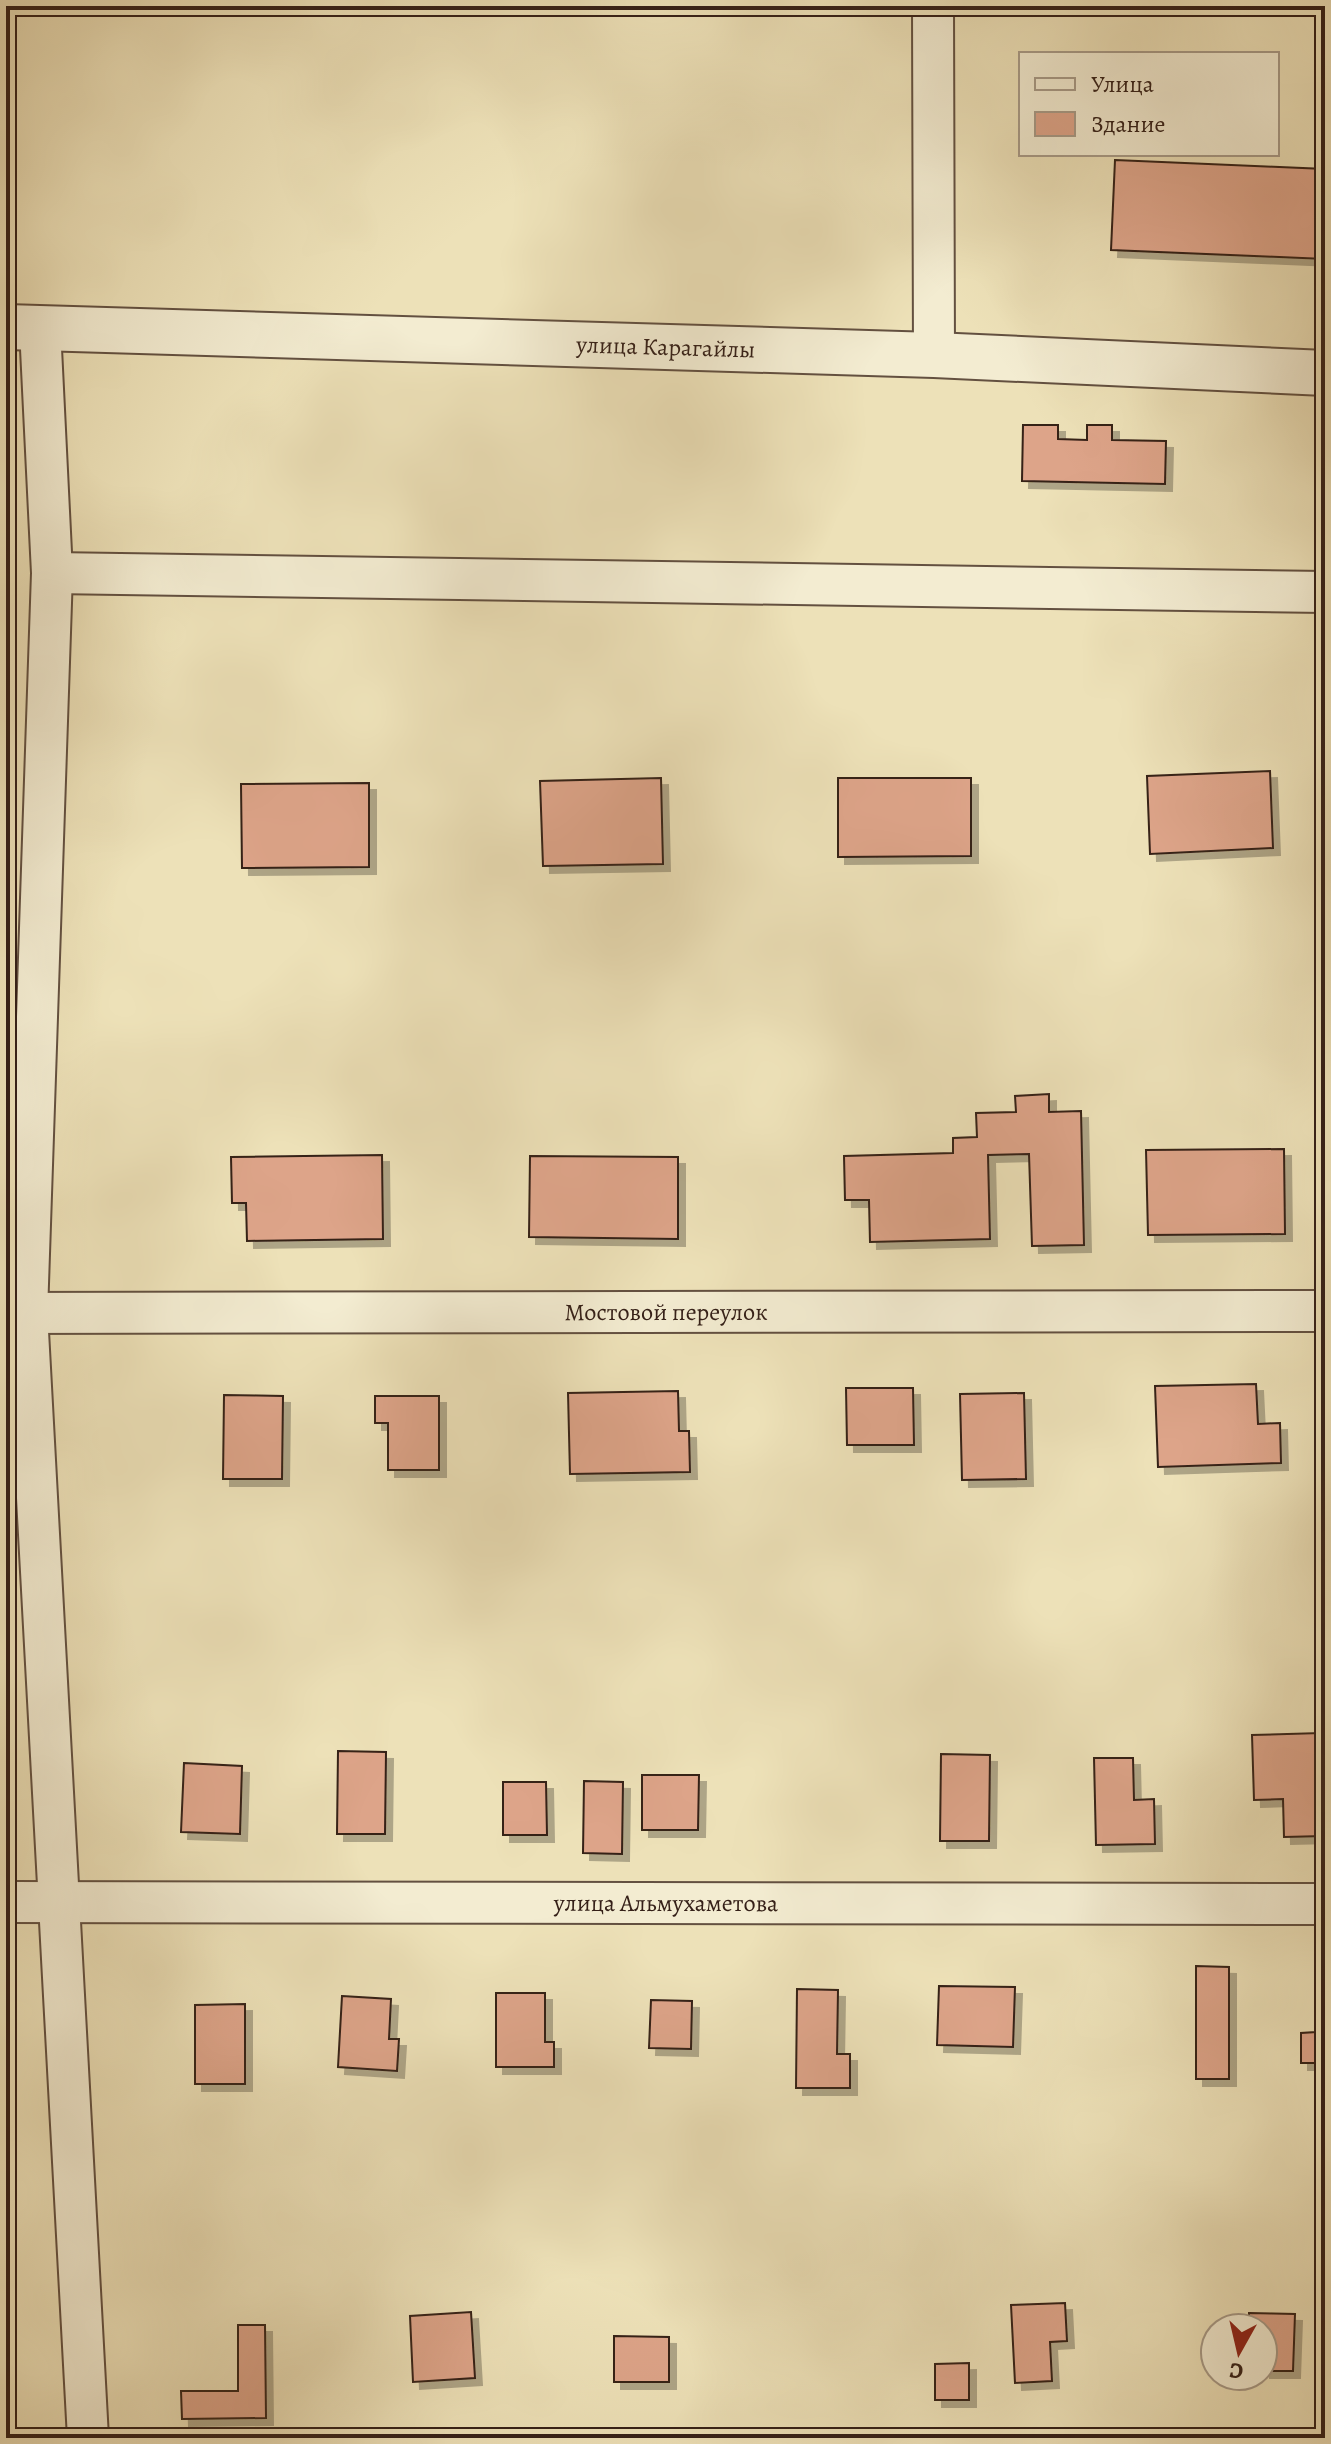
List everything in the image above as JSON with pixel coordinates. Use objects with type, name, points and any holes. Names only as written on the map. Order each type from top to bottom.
[{"type":"street","points":[[933,6],[934,355]]},
{"type":"street","points":[[23,328],[52,573],[16,1313],[59,1901],[88,2438]]},
{"type":"street","name":"улица Карагайлы","points":[[23,328],[934,355],[1325,373]]},
{"type":"street","points":[[52,573],[1325,592]]},
{"type":"street","name":"Мостовой переулок","points":[[16,1313],[1325,1311]]},
{"type":"street","name":"улица Альмухаметова","points":[[6,1902],[1325,1904]]},
{"type":"building","points":[[1115,160],[1325,169],[1325,259],[1111,250]]},
{"type":"building","points":[[1023,425],[1058,425],[1058,439],[1087,440],[1087,425],[1112,425],[1112,440],[1166,441],[1165,484],[1022,481]]},
{"type":"building","points":[[1270,771],[1273,848],[1150,854],[1147,776]]},
{"type":"building","points":[[661,778],[663,864],[543,866],[540,781]]},
{"type":"building","points":[[838,778],[971,778],[971,856],[838,857]]},
{"type":"building","points":[[369,783],[369,867],[242,868],[241,784]]},
{"type":"building","points":[[1049,1094],[1049,1112],[1081,1111],[1084,1245],[1032,1246],[1029,1154],[988,1155],[990,1239],[870,1242],[869,1200],[845,1200],[844,1156],[953,1153],[953,1138],[977,1137],[976,1113],[1016,1112],[1015,1096]]},
{"type":"building","points":[[1284,1149],[1285,1234],[1148,1235],[1146,1150]]},
{"type":"building","points":[[382,1155],[383,1239],[247,1241],[246,1203],[232,1203],[231,1157]]},
{"type":"building","points":[[530,1156],[678,1157],[678,1239],[529,1237]]},
{"type":"building","points":[[1256,1384],[1258,1424],[1280,1423],[1281,1463],[1158,1467],[1155,1386]]},
{"type":"building","points":[[846,1388],[913,1388],[914,1445],[847,1445]]},
{"type":"building","points":[[678,1391],[679,1431],[689,1431],[690,1472],[570,1474],[568,1393]]},
{"type":"building","points":[[1024,1393],[1026,1479],[962,1480],[960,1394]]},
{"type":"building","points":[[224,1395],[283,1396],[282,1479],[223,1479]]},
{"type":"building","points":[[375,1396],[439,1396],[439,1470],[388,1470],[388,1423],[375,1423]]},
{"type":"building","points":[[1321,1733],[1324,1836],[1284,1837],[1283,1799],[1254,1800],[1252,1735]]},
{"type":"building","points":[[338,1751],[386,1752],[385,1834],[337,1834]]},
{"type":"building","points":[[941,1754],[990,1755],[989,1841],[940,1841]]},
{"type":"building","points":[[1094,1758],[1133,1758],[1134,1800],[1154,1799],[1155,1844],[1096,1845]]},
{"type":"building","points":[[184,1763],[242,1766],[240,1834],[181,1832]]},
{"type":"building","points":[[642,1775],[699,1775],[698,1830],[642,1830]]},
{"type":"building","points":[[584,1781],[623,1782],[622,1854],[583,1853]]},
{"type":"building","points":[[503,1782],[546,1782],[547,1835],[503,1835]]},
{"type":"building","points":[[1196,1966],[1229,1967],[1229,2079],[1196,2079]]},
{"type":"building","points":[[939,1986],[1015,1987],[1013,2047],[937,2045]]},
{"type":"building","points":[[797,1989],[838,1990],[837,2054],[850,2054],[850,2088],[796,2088]]},
{"type":"building","points":[[496,1993],[545,1993],[545,2042],[554,2042],[554,2067],[496,2067]]},
{"type":"building","points":[[342,1996],[391,1999],[389,2039],[399,2039],[397,2071],[338,2067]]},
{"type":"building","points":[[651,2000],[692,2001],[691,2049],[649,2048]]},
{"type":"building","points":[[1316,2000],[1325,2000],[1325,2063],[1301,2063],[1301,2033],[1316,2032]]},
{"type":"building","points":[[245,2004],[245,2084],[195,2084],[195,2005]]},
{"type":"building","points":[[1065,2303],[1067,2341],[1050,2342],[1052,2381],[1015,2383],[1011,2305]]},
{"type":"building","points":[[471,2312],[475,2378],[413,2382],[410,2316]]},
{"type":"building","points":[[1279,2314],[1295,2314],[1293,2371],[1279,2371]]},
{"type":"building","points":[[238,2325],[265,2325],[266,2418],[182,2419],[181,2391],[238,2391]]},
{"type":"building","points":[[614,2336],[669,2337],[669,2382],[614,2382]]},
{"type":"building","points":[[969,2363],[969,2400],[935,2400],[935,2364]]}]
